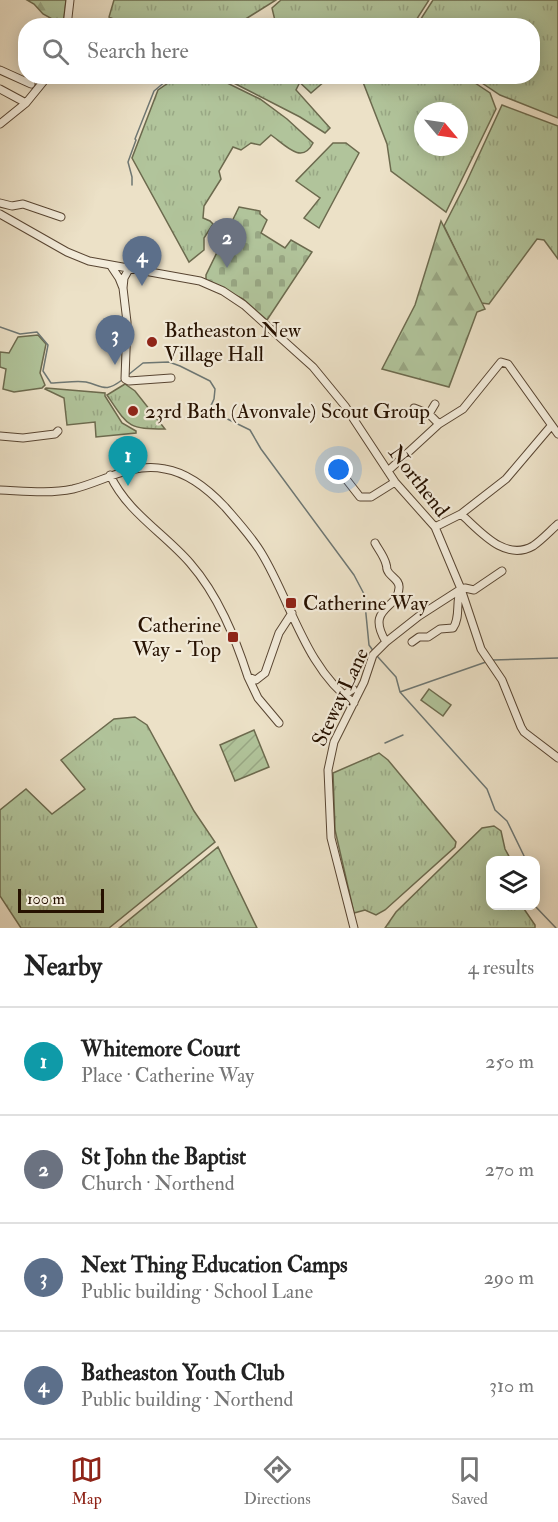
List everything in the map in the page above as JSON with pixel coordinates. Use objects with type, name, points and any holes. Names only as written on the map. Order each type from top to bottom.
[{"type":"street","points":[[68,18],[70,0]]},
{"type":"street","points":[[0,70],[18,78]]},
{"type":"street","points":[[0,124],[26,103],[41,84]]},
{"type":"street","points":[[0,89],[26,103]]},
{"type":"street","points":[[0,203],[12,206],[23,204],[61,217]]},
{"type":"street","name":"Northend","points":[[0,214],[67,252],[89,261],[201,281],[239,301],[313,367],[345,406],[395,482],[435,527],[461,589],[473,630],[502,680],[524,732],[558,758]]},
{"type":"street","points":[[111,266],[123,288]]},
{"type":"street","points":[[129,269],[124,278],[123,288],[127,322],[124,377],[129,381],[171,378]]},
{"type":"street","points":[[389,470],[439,424],[463,409],[498,365],[505,362],[558,434]]},
{"type":"street","points":[[429,414],[435,404]]},
{"type":"street","points":[[414,408],[429,414],[439,424]]},
{"type":"street","points":[[435,527],[461,514],[506,479],[551,426]]},
{"type":"street","points":[[0,436],[23,438],[55,434],[58,431]]},
{"type":"street","points":[[335,465],[360,497],[371,497],[395,482]]},
{"type":"street","points":[[0,490],[61,491],[75,489],[110,475],[135,470],[165,469],[197,482],[217,499],[244,528],[261,552],[317,665],[330,682],[354,703]]},
{"type":"street","points":[[110,475],[114,485],[131,507],[190,563],[211,591],[238,646],[258,698],[279,723]]},
{"type":"street","points":[[461,514],[492,542],[502,548],[514,550],[525,550],[535,545],[558,524]]},
{"type":"street","points":[[375,543],[388,572],[398,583],[399,588],[398,594],[384,608],[380,618],[380,628],[386,642]]},
{"type":"street","name":"Steway Lane","points":[[354,928],[332,838],[328,774],[334,742],[364,682],[373,655],[419,616],[461,589],[474,590],[502,571]]},
{"type":"street","points":[[412,642],[419,637],[428,637],[440,629],[453,628],[457,619],[457,597],[461,589]]},
{"type":"street","points":[[248,677],[256,680],[265,673],[279,633],[292,613]]},
{"type":"street","points":[[344,695],[352,689]]},
{"type":"green space","points":[[27,0],[66,0],[64,18],[50,18]]},
{"type":"green space","points":[[114,0],[276,0],[247,18],[109,17]]},
{"type":"green space","points":[[281,0],[429,0],[417,18],[274,18],[272,8]]},
{"type":"green space","points":[[433,0],[558,0],[558,118],[500,95],[484,84],[540,84],[540,18],[421,18]]},
{"type":"green space","points":[[167,84],[229,84],[260,99],[287,119],[313,143],[309,149],[299,153],[271,135],[260,145],[251,143],[241,150],[233,147],[219,171],[221,179],[204,206],[203,218],[213,224],[204,238],[204,250],[189,262],[132,158],[158,90]]},
{"type":"green space","points":[[236,84],[299,84],[296,90],[330,128],[325,133],[300,117]]},
{"type":"green space","points":[[301,84],[322,84],[311,93]]},
{"type":"green space","points":[[364,84],[476,84],[490,93],[496,109],[446,212],[391,171],[387,144]]},
{"type":"green space","points":[[502,105],[558,126],[558,259],[544,240],[537,239],[489,304],[481,303],[444,226]]},
{"type":"green space","points":[[333,143],[346,143],[359,153],[319,228],[304,218],[320,198],[296,181]]},
{"type":"green space","points":[[239,207],[260,211],[260,214],[267,220],[261,233],[285,248],[291,240],[312,252],[267,320],[243,299],[206,281],[206,275]]},
{"type":"green space","points":[[441,221],[485,309],[477,312],[449,387],[382,369],[415,305]]},
{"type":"green space","points":[[38,335],[46,344],[40,373],[45,385],[42,388],[14,392],[3,389],[6,369],[0,367],[0,352],[9,353],[18,337]]},
{"type":"green space","points":[[125,384],[135,391],[165,429],[135,426],[125,419],[107,395]]},
{"type":"green space","points":[[46,388],[105,393],[122,423],[136,433],[96,437],[95,422],[67,425],[64,398]]},
{"type":"green space","points":[[429,689],[451,705],[443,716],[421,700]]},
{"type":"green space","points":[[135,717],[147,725],[194,811],[215,842],[109,928],[21,928],[0,896],[0,810],[26,789],[52,814],[85,789],[61,760],[114,719]]},
{"type":"green space","points":[[254,730],[269,767],[235,781],[220,745]]},
{"type":"green space","points":[[379,753],[388,760],[456,842],[455,847],[385,910],[376,915],[365,910],[354,913],[335,830],[333,773]]},
{"type":"green space","points":[[494,826],[501,831],[509,856],[486,856],[486,910],[525,910],[535,928],[385,928],[396,912],[482,828]]},
{"type":"green space","points":[[218,847],[257,928],[119,928]]},
{"type":"waterway","points":[[132,185],[128,162],[154,91],[162,84]]},
{"type":"waterway","points":[[0,327],[20,334],[37,332],[48,345],[43,371],[51,383],[82,381],[108,387],[122,380]]},
{"type":"waterway","points":[[128,375],[143,363],[169,362],[210,381],[215,389],[209,410],[250,430],[261,449],[354,575],[364,594],[369,645],[374,652]]},
{"type":"waterway","points":[[377,656],[396,677],[400,692],[487,789],[495,810],[507,821],[524,856]]},
{"type":"waterway","points":[[493,660],[558,658]]},
{"type":"waterway","points":[[400,692],[486,662]]},
{"type":"waterway","points":[[385,743],[403,735]]},
{"type":"waterway","points":[[539,910],[556,928]]},
{"type":"place","name":"St John the Baptist","points":[[227,268]]},
{"type":"place","name":"Batheaston Youth Club","points":[[142,286]]},
{"type":"place","name":"Batheaston New Village Hall","points":[[152,342]]},
{"type":"place","name":"Next Thing Education Camps","points":[[115,365]]},
{"type":"place","name":"23rd Bath (Avonvale) Scout Group","points":[[133,411]]},
{"type":"place","name":"Whitemore Court","points":[[128,486]]},
{"type":"place","name":"Catherine Way","points":[[291,603]]},
{"type":"place","name":"Catherine Way - Top","points":[[233,637]]}]
